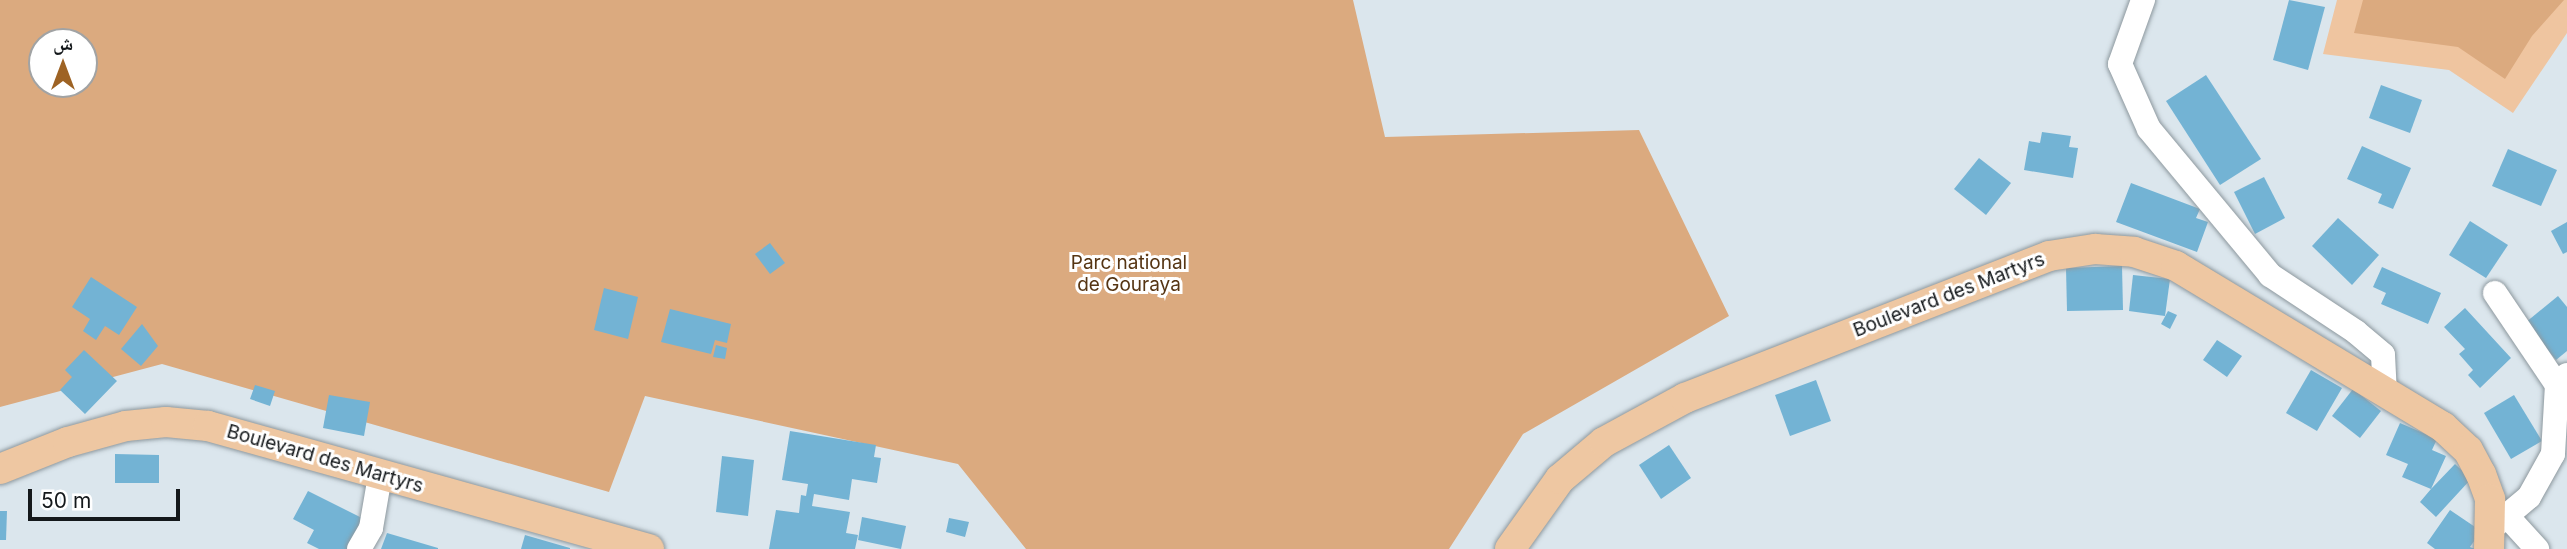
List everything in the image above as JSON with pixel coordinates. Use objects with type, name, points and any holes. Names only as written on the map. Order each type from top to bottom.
[{"type":"main road","name":"Boulevard des Martyrs","points":[[1510,549],[1560,479],[1604,442],[1685,398],[2049,256],[2095,249],[2134,252],[2176,267],[2385,395],[2443,427],[2468,450],[2490,499],[2496,531]]},
{"type":"main road","name":"Boulevard des Martyrs","points":[[0,469],[68,442],[126,426],[166,422],[208,426],[649,549]]},
{"type":"street","points":[[2143,0],[2120,64],[2149,130],[2270,275],[2356,332],[2383,355],[2385,395]]},
{"type":"street","points":[[2495,293],[2562,380],[2553,454],[2529,497],[2496,531],[2537,549]]},
{"type":"street","points":[[359,549],[371,528],[380,476]]},
{"type":"shaded area","points":[[2337,0],[2567,0],[2567,33],[2513,113],[2449,70],[2323,54]]},
{"type":"green space","name":"Parc national de Gouraya","points":[[0,0],[1353,0],[1385,137],[1639,130],[1729,316],[1523,434],[1449,549],[1026,549],[958,464],[645,396],[609,492],[162,364],[0,407]]},
{"type":"green space","points":[[2363,0],[2564,0],[2532,36],[2505,79],[2458,47],[2354,33]]},
{"type":"building","points":[[2289,0],[2325,7],[2308,70],[2273,60]]},
{"type":"building","points":[[2206,75],[2261,159],[2220,185],[2166,101]]},
{"type":"building","points":[[2381,85],[2422,100],[2410,133],[2369,118]]},
{"type":"building","points":[[2042,132],[2071,136],[2069,147],[2078,148],[2073,178],[2024,170],[2029,141],[2040,143]]},
{"type":"building","points":[[2362,146],[2411,168],[2393,209],[2378,203],[2382,194],[2347,179]]},
{"type":"building","points":[[2508,149],[2557,170],[2541,206],[2492,186]]},
{"type":"building","points":[[1979,158],[2011,183],[1986,215],[1954,189]]},
{"type":"building","points":[[2264,177],[2285,218],[2255,234],[2234,192]]},
{"type":"building","points":[[2131,183],[2200,209],[2196,218],[2208,222],[2197,252],[2116,222]]},
{"type":"building","points":[[2338,218],[2379,255],[2352,285],[2312,246]]},
{"type":"building","points":[[2470,221],[2508,245],[2486,278],[2449,255]]},
{"type":"building","points":[[2567,222],[2567,252],[2563,254],[2551,231]]},
{"type":"building","points":[[770,243],[785,263],[770,274],[755,254]]},
{"type":"building","points":[[2122,266],[2123,310],[2067,311],[2066,268]]},
{"type":"building","points":[[2382,267],[2441,293],[2428,324],[2381,304],[2386,293],[2373,287]]},
{"type":"building","points":[[2133,275],[2170,279],[2165,316],[2129,311]]},
{"type":"building","points":[[91,277],[137,307],[119,335],[105,326],[96,340],[83,331],[90,319],[72,307]]},
{"type":"building","points":[[604,288],[638,297],[628,339],[594,330]]},
{"type":"building","points":[[2558,296],[2567,307],[2567,351],[2556,360],[2525,323]]},
{"type":"building","points":[[2465,308],[2511,358],[2480,388],[2468,375],[2473,370],[2459,354],[2465,349],[2444,327]]},
{"type":"building","points":[[670,309],[731,324],[727,343],[715,340],[711,354],[661,342]]},
{"type":"building","points":[[2168,311],[2177,315],[2170,329],[2161,324]]},
{"type":"building","points":[[142,324],[158,346],[141,366],[121,349]]},
{"type":"building","points":[[2217,340],[2242,356],[2227,377],[2203,360]]},
{"type":"building","points":[[716,345],[727,348],[725,359],[713,357]]},
{"type":"building","points":[[84,350],[117,381],[85,414],[60,390],[72,377],[65,370]]},
{"type":"building","points":[[2311,370],[2342,388],[2317,431],[2286,413]]},
{"type":"building","points":[[1816,380],[1831,421],[1790,436],[1775,395]]},
{"type":"building","points":[[255,385],[275,391],[270,406],[250,399]]},
{"type":"building","points":[[2353,389],[2381,411],[2360,438],[2332,416]]},
{"type":"building","points":[[329,395],[370,402],[364,436],[323,428]]},
{"type":"building","points":[[2514,395],[2542,441],[2511,459],[2484,413]]},
{"type":"building","points":[[2400,423],[2437,439],[2432,450],[2446,456],[2431,489],[2402,477],[2408,464],[2386,455]]},
{"type":"building","points":[[790,431],[876,445],[874,457],[881,458],[877,483],[852,479],[849,500],[814,494],[812,506],[850,512],[846,533],[858,535],[855,549],[769,549],[776,510],[799,513],[801,495],[806,496],[808,484],[782,480]]},
{"type":"building","points":[[1669,445],[1691,478],[1661,499],[1639,465]]},
{"type":"building","points":[[115,454],[159,455],[159,483],[115,483]]},
{"type":"building","points":[[722,456],[754,460],[748,516],[716,512]]},
{"type":"building","points":[[2455,464],[2471,479],[2436,517],[2420,502]]},
{"type":"building","points":[[308,491],[364,519],[349,549],[319,549],[307,543],[314,530],[293,519]]},
{"type":"building","points":[[2450,510],[2481,531],[2470,547],[2475,549],[2435,549],[2427,543]]},
{"type":"building","points":[[0,511],[7,511],[6,540],[0,540]]},
{"type":"building","points":[[862,517],[906,526],[901,549],[858,540]]},
{"type":"building","points":[[949,518],[969,522],[965,537],[946,532]]},
{"type":"building","points":[[387,533],[438,548],[438,549],[381,549]]},
{"type":"building","points":[[525,535],[570,548],[570,549],[521,549]]}]
